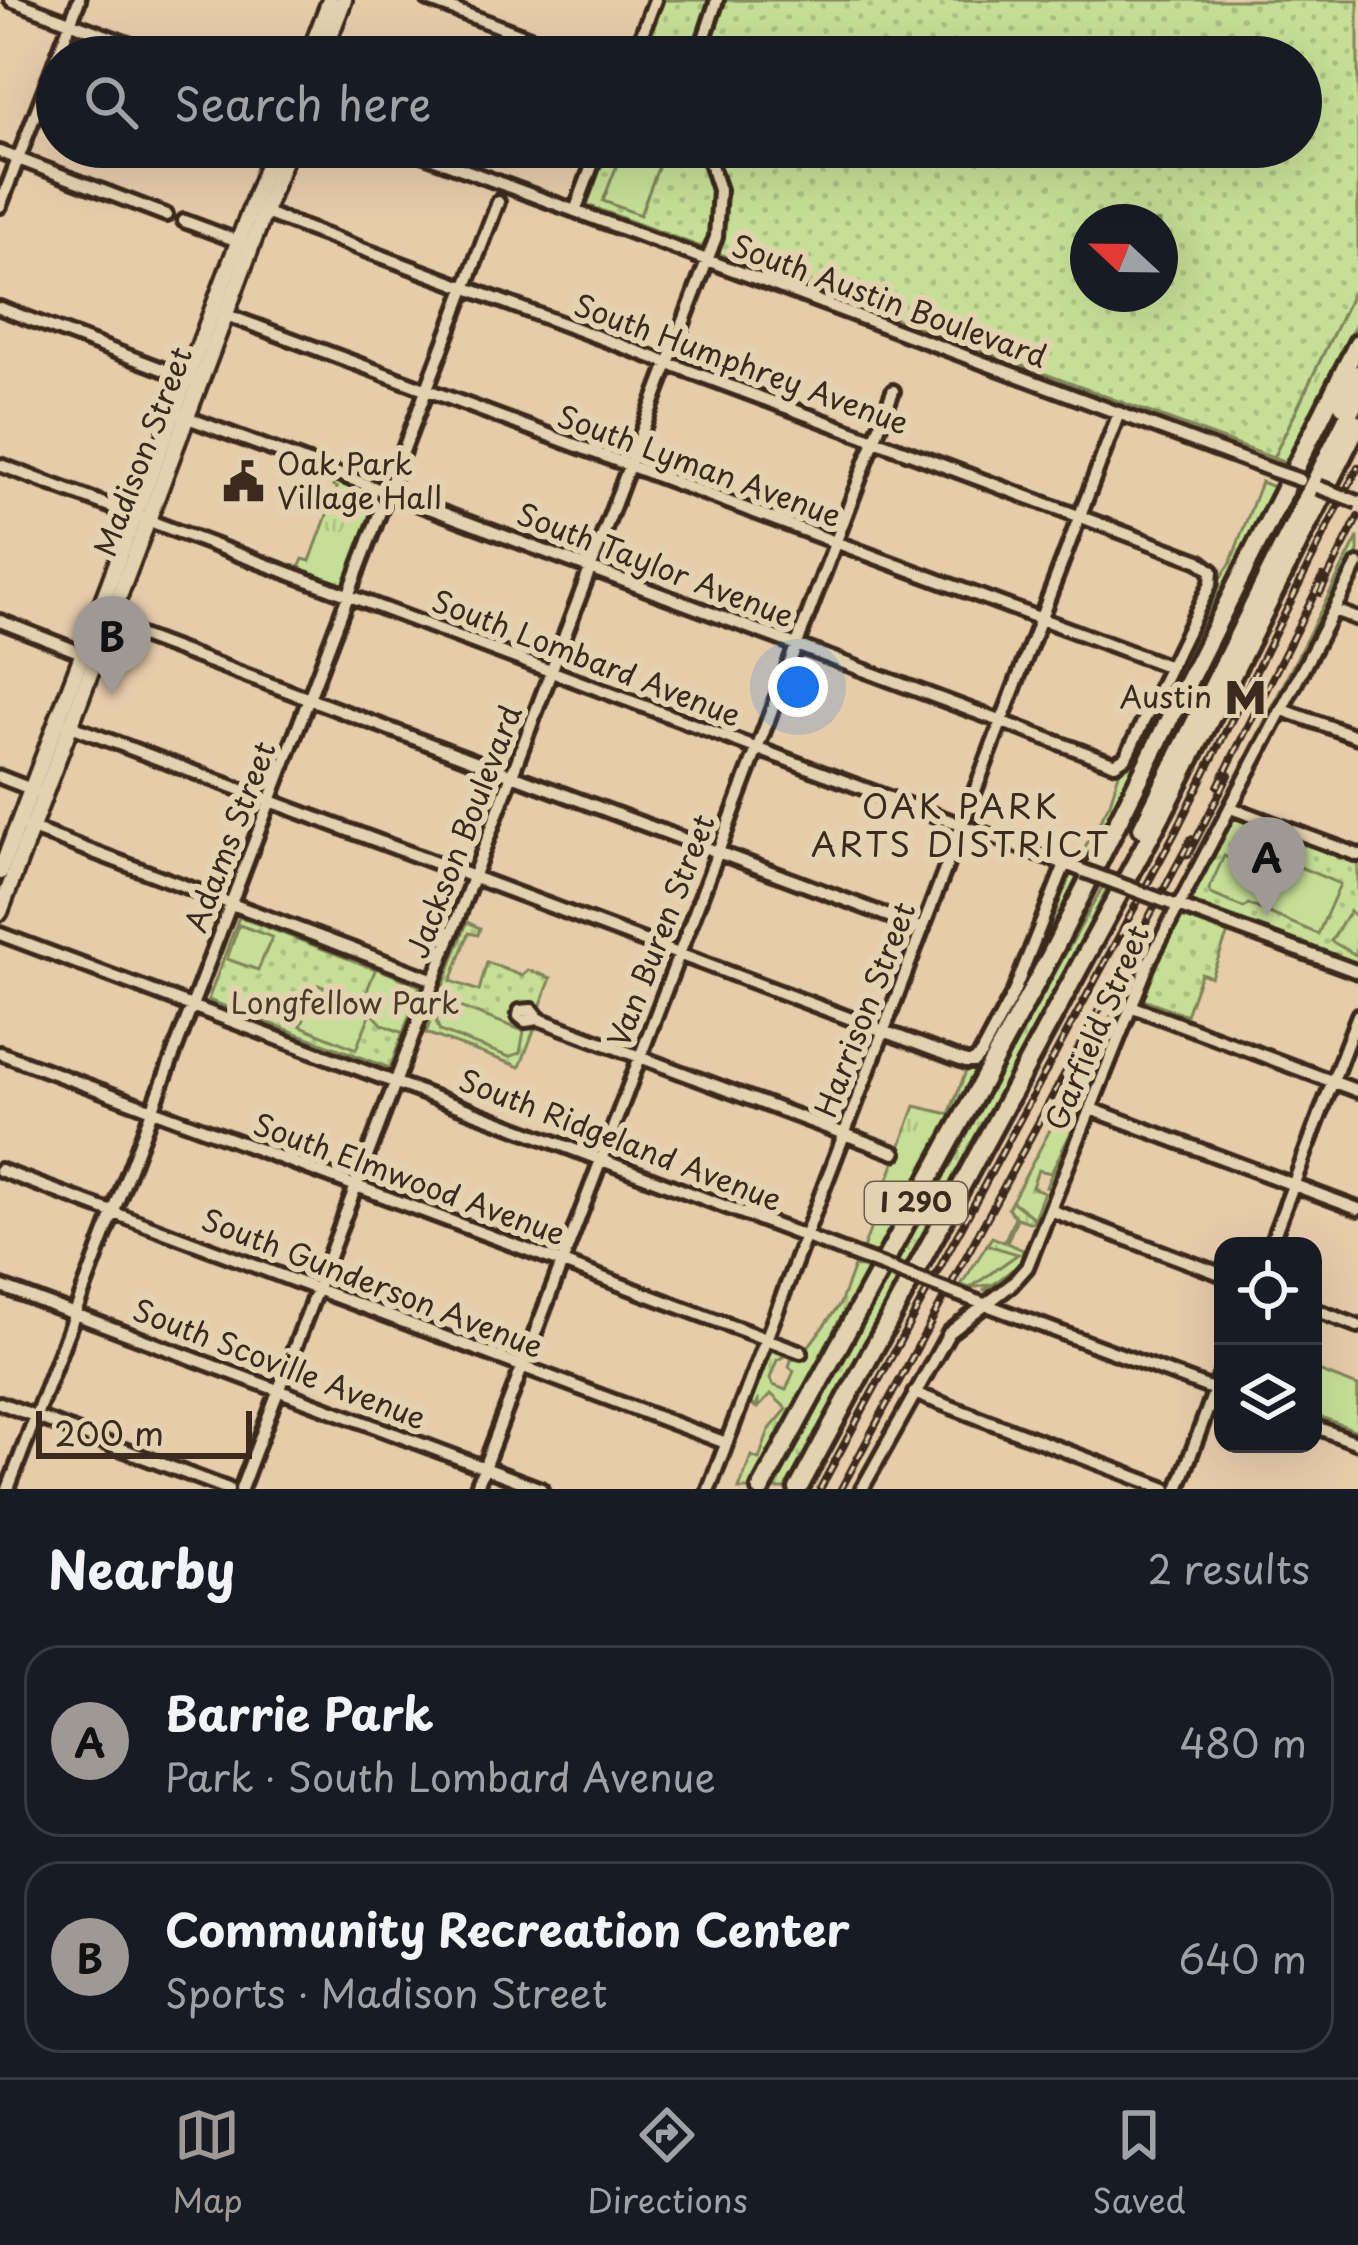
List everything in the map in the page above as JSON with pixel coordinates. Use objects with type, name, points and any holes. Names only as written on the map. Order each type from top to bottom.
[{"type":"highway","name":"I 290","points":[[761,1489],[1052,955],[1358,343]]},
{"type":"highway","points":[[1104,923],[1119,876],[1358,374]]},
{"type":"highway","points":[[1124,813],[1153,775],[1358,396]]},
{"type":"highway","name":"I 290","points":[[798,1489],[1104,923],[1358,424]]},
{"type":"main road","points":[[316,36],[330,0]]},
{"type":"main road","points":[[330,36],[344,0]]},
{"type":"main road","name":"Madison Street","points":[[0,912],[25,826],[245,243],[268,168]]},
{"type":"main road","name":"Madison Street","points":[[257,210],[278,168]]},
{"type":"main road","name":"Madison Street","points":[[0,872],[25,826]]},
{"type":"street","points":[[11,0],[107,36]]},
{"type":"street","points":[[65,36],[79,0]]},
{"type":"street","points":[[428,0],[525,36]]},
{"type":"street","points":[[641,36],[655,0]]},
{"type":"street","points":[[705,36],[717,0]]},
{"type":"street","points":[[0,206],[36,112]]},
{"type":"street","points":[[0,152],[36,166]]},
{"type":"street","points":[[42,168],[166,215]]},
{"type":"street","name":"South Austin Boulevard","points":[[459,168],[1358,502]]},
{"type":"street","points":[[575,211],[591,168]]},
{"type":"street","name":"Jackson Boulevard","points":[[242,1489],[708,260],[719,226],[720,202],[711,168]]},
{"type":"street","name":"Adams Street","points":[[8,1489],[498,202]]},
{"type":"street","name":"South Humphrey Avenue","points":[[257,210],[1205,564],[1213,571],[1211,584],[1170,668]]},
{"type":"street","points":[[184,221],[245,243]]},
{"type":"street","points":[[0,308],[193,381]]},
{"type":"street","name":"South Lyman Avenue","points":[[219,313],[1170,668]]},
{"type":"street","name":"Van Buren Street","points":[[476,1489],[893,391]]},
{"type":"street","name":"Harrison Street","points":[[709,1489],[1119,413]]},
{"type":"street","name":"South Taylor Avenue","points":[[180,415],[1119,764],[1170,668]]},
{"type":"street","name":"South Lombard Avenue","points":[[0,465],[1358,972]]},
{"type":"street","name":"Garfield Street","points":[[862,1489],[949,1333],[1023,1274],[1175,905],[1358,564]]},
{"type":"street","points":[[1334,610],[1358,619]]},
{"type":"street","points":[[102,621],[923,929]]},
{"type":"street","points":[[0,622],[89,656]]},
{"type":"street","points":[[1282,710],[1358,737]]},
{"type":"street","points":[[64,723],[963,1061],[974,1062],[1014,992],[1065,864]]},
{"type":"street","points":[[0,777],[38,792]]},
{"type":"street","points":[[1231,808],[1358,856]]},
{"type":"street","points":[[25,826],[434,980]]},
{"type":"street","name":"South Ridgeland Avenue","points":[[0,934],[1214,1389]]},
{"type":"street","points":[[1132,1006],[1358,1091]]},
{"type":"street","points":[[1273,1237],[1358,1016]]},
{"type":"street","points":[[539,1019],[895,1153]]},
{"type":"street","name":"South Elmwood Avenue","points":[[0,1053],[801,1352]]},
{"type":"street","points":[[1090,1108],[1358,1209]]},
{"type":"street","name":"South Gunderson Avenue","points":[[0,1170],[726,1443]]},
{"type":"street","points":[[1050,1210],[1214,1272]]},
{"type":"street","name":"South Scoville Avenue","points":[[0,1286],[541,1489]]},
{"type":"street","points":[[1322,1312],[1358,1326]]},
{"type":"street","points":[[914,1393],[1166,1489]]},
{"type":"street","points":[[0,1403],[228,1489]]},
{"type":"street","points":[[1178,1489],[1214,1403]]},
{"type":"street","points":[[1322,1429],[1358,1443]]},
{"type":"green space","points":[[664,0],[1358,0],[1358,282],[1273,458],[587,205],[601,168],[1322,168],[1322,36],[650,36]]},
{"type":"green space","points":[[616,168],[658,168],[640,215],[603,201]]},
{"type":"green space","points":[[1358,282],[1358,319],[1288,464],[1273,458]]},
{"type":"green space","points":[[333,479],[380,499],[343,587],[299,568],[303,559],[310,561],[337,488]]},
{"type":"green space","points":[[1261,482],[1276,488],[1087,865],[1077,861],[1214,587],[1230,564]]},
{"type":"green space","points":[[1358,537],[1358,552],[1296,676],[1178,892]]},
{"type":"green space","points":[[1235,815],[1358,862],[1358,968],[1233,920],[1211,977],[1201,973],[1186,1015],[1138,997],[1151,961],[1178,914],[1184,912]]},
{"type":"green space","points":[[1267,853],[1340,884],[1318,934],[1211,894],[1224,856],[1241,864],[1252,886]]},
{"type":"green space","points":[[1070,874],[1080,878],[877,1254],[863,1249],[915,1106],[949,1114],[967,1069],[978,1065]]},
{"type":"green space","points":[[1103,886],[1107,888],[1067,971],[908,1265],[896,1261]]},
{"type":"green space","points":[[1350,911],[1358,919],[1356,955],[1331,941]]},
{"type":"green space","name":"Longfellow Park","points":[[239,917],[420,986],[390,1068],[208,1000]]},
{"type":"green space","points":[[1164,918],[1052,1188],[1046,1187],[1090,1093]]},
{"type":"green space","points":[[467,922],[480,928],[478,935],[469,933],[451,981],[479,991],[487,962],[522,976],[528,970],[551,978],[540,1007],[526,1002],[517,1009],[520,1024],[534,1030],[520,1067],[426,1033]]},
{"type":"green space","points":[[239,925],[272,937],[258,970],[227,959]]},
{"type":"green space","points":[[1139,963],[1088,1098],[1051,1173],[1038,1170],[1032,1187],[1044,1192],[1034,1218],[1012,1201]]},
{"type":"green space","points":[[376,968],[420,986],[403,1033],[383,1025],[371,1012],[356,1049],[301,1026],[318,985],[368,1005]]},
{"type":"green space","points":[[446,1002],[524,1031],[520,1053],[509,1057],[440,1031],[436,1021]]},
{"type":"green space","points":[[1012,1201],[1034,1218],[1032,1223],[1017,1218],[1007,1243],[1023,1250],[1022,1254],[1028,1252],[1004,1283],[983,1290],[998,1284],[1013,1269],[994,1284],[970,1288],[1016,1255],[987,1245],[992,1237],[1004,1242],[1015,1217],[1008,1208]]},
{"type":"green space","points":[[987,1245],[1018,1254],[970,1288],[961,1285]]},
{"type":"green space","points":[[854,1266],[868,1270],[749,1489],[739,1489],[751,1456],[759,1459],[769,1430],[787,1409],[771,1394],[758,1408],[758,1402],[755,1407],[751,1403],[772,1348],[783,1357],[770,1378],[773,1385],[786,1390],[794,1371],[789,1367],[791,1360],[800,1358],[840,1304]]},
{"type":"green space","points":[[887,1277],[899,1282],[788,1489],[771,1489]]},
{"type":"green space","points":[[1322,1372],[1358,1386],[1357,1431],[1322,1417]]},
{"type":"railway","points":[[820,1489],[1177,829],[1358,467]]},
{"type":"railway","points":[[1320,593],[1358,517]]},
{"type":"railway","points":[[1218,786],[1323,577]]},
{"type":"railway","points":[[1188,855],[1229,775]]},
{"type":"railway","points":[[841,1489],[1191,839]]},
{"type":"place","name":"Oak Park Village Hall","points":[[243,482]]},
{"type":"place","name":"Community Recreation Center","points":[[112,695]]},
{"type":"place","name":"Austin","points":[[1246,698]]},
{"type":"place","name":"Barrie Park","points":[[1267,916]]},
{"type":"district","name":"OAK PARK ARTS DISTRICT","points":[[961,826]]}]
